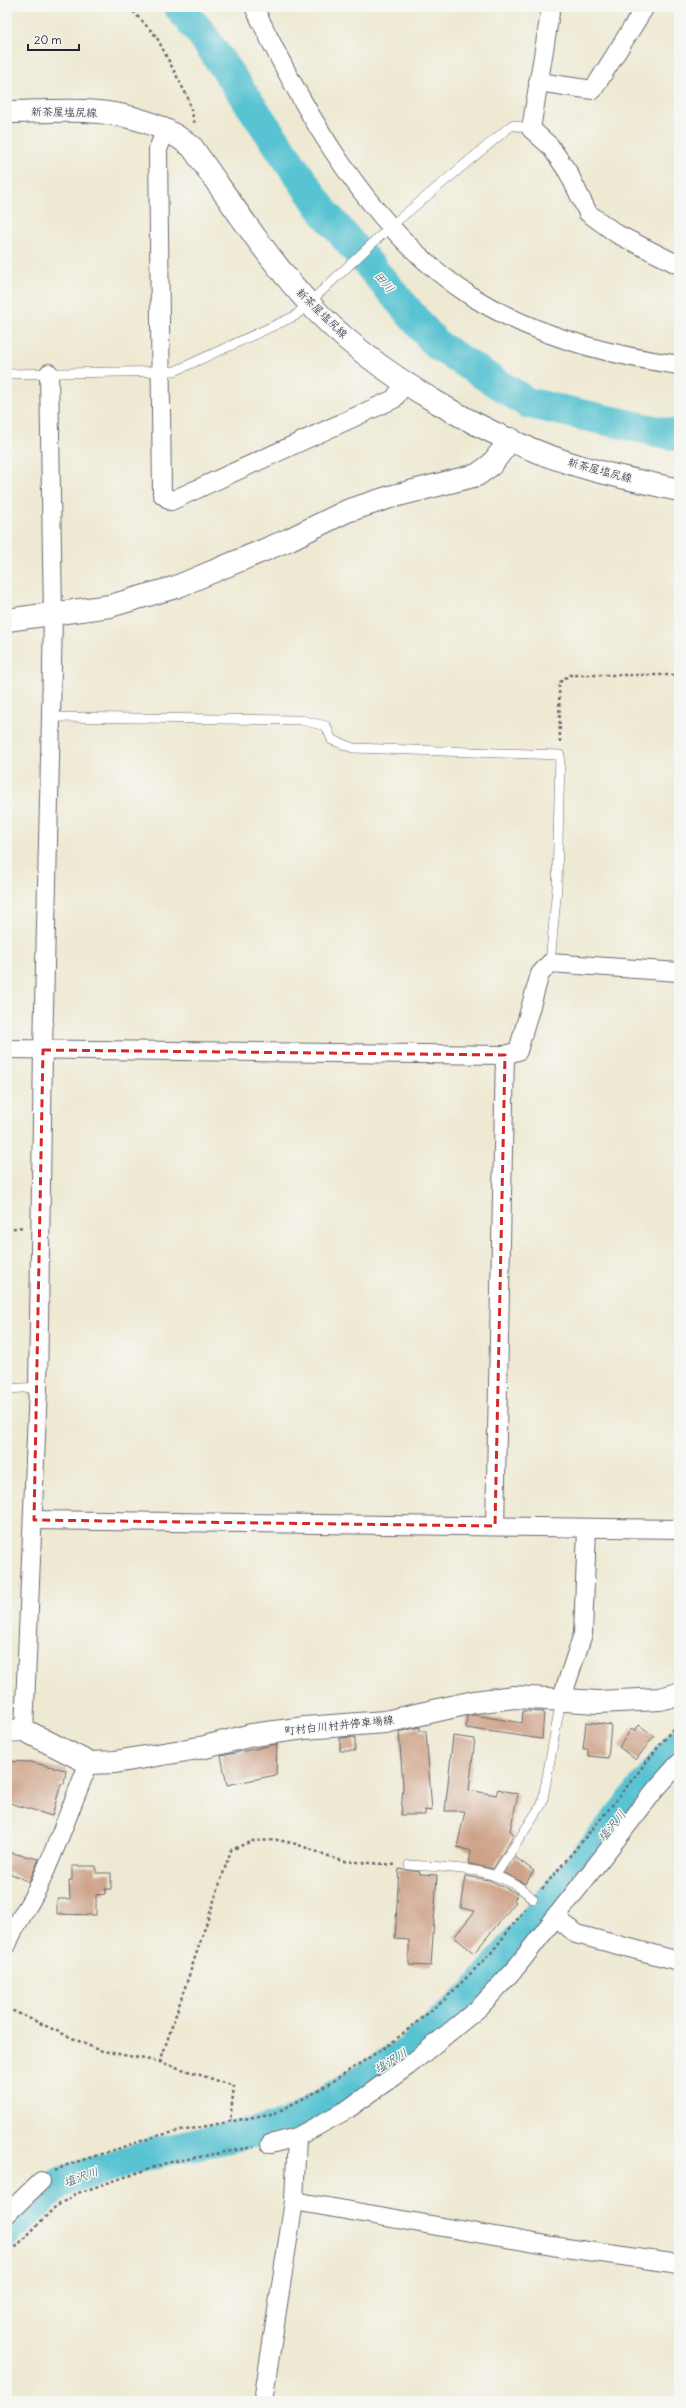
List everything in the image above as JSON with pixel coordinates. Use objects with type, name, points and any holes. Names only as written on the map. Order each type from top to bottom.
[{"type":"main road","name":"新茶屋塩尻線","points":[[7,112],[70,111],[121,114],[152,123],[177,135],[192,147],[277,268],[313,298],[347,338],[404,384],[457,414],[511,439],[588,469],[679,490]]},
{"type":"main road","points":[[7,620],[53,615],[110,606],[176,588],[288,540],[347,511],[390,497],[477,475],[491,465],[511,439]]},
{"type":"main road","name":"町村白川村井停車場線","points":[[15,1731],[89,1763],[115,1762],[205,1747],[252,1735],[305,1728],[385,1722],[474,1702],[514,1698],[598,1702],[660,1699],[679,1694]]},
{"type":"street","points":[[254,7],[283,68],[352,180],[390,228],[439,272],[471,296],[544,332],[612,354],[679,365]]},
{"type":"street","points":[[551,7],[531,129],[550,146],[568,172],[588,213],[617,234],[679,265]]},
{"type":"street","points":[[538,82],[593,90],[645,7]]},
{"type":"street","points":[[166,130],[158,149],[162,494],[171,501],[394,399],[404,384]]},
{"type":"street","points":[[15,1731],[34,1520],[38,1387],[43,1050],[53,615],[49,373]]},
{"type":"street","points":[[7,1049],[505,1054],[518,1051],[540,974],[550,963],[679,972]]},
{"type":"street","points":[[494,1526],[505,1054]]},
{"type":"street","points":[[34,1520],[494,1526],[587,1529],[679,1529]]},
{"type":"street","points":[[561,1700],[583,1634],[587,1529]]},
{"type":"street","points":[[7,1945],[15,1923],[34,1896],[58,1845],[89,1763]]},
{"type":"street","points":[[270,2144],[297,2136],[348,2109],[408,2066],[480,2007],[518,1965],[555,1916],[679,1763]]},
{"type":"street","points":[[555,1916],[576,1934],[679,1961]]},
{"type":"street","points":[[263,2401],[294,2201],[297,2136]]},
{"type":"street","points":[[7,2214],[41,2181]]},
{"type":"street","points":[[294,2201],[552,2246],[679,2264]]},
{"type":"lane","points":[[7,374],[161,373],[175,371],[295,316],[390,228],[512,125],[531,129]]},
{"type":"lane","points":[[51,717],[302,720],[326,726],[332,740],[353,748],[560,755],[557,887],[550,963]]},
{"type":"lane","points":[[7,1389],[38,1387]]},
{"type":"lane","points":[[495,1876],[542,1804],[561,1700]]},
{"type":"lane","points":[[409,1866],[461,1867],[495,1876],[523,1888],[533,1899]]},
{"type":"path","points":[[129,7],[156,36],[188,98],[196,127],[192,147]]},
{"type":"path","points":[[560,755],[559,683],[568,675],[679,675]]},
{"type":"path","points":[[41,2181],[64,2166],[160,2135],[275,2113],[316,2092],[390,2044],[448,1996],[491,1953],[533,1899],[609,1809],[679,1720]]},
{"type":"path","points":[[160,2062],[231,1850],[252,1841],[278,1840],[296,1844],[342,1861],[409,1866]]},
{"type":"path","points":[[7,2008],[98,2050],[160,2062],[234,2086],[230,2121]]},
{"type":"path","points":[[7,2256],[54,2208],[75,2194],[166,2163],[270,2144]]},
{"type":"highlighted area","points":[[43,1050],[505,1055],[495,1526],[34,1520]]},
{"type":"building","points":[[523,1711],[544,1712],[542,1739],[466,1728],[467,1716],[474,1715],[522,1723]]},
{"type":"building","points":[[586,1722],[611,1725],[608,1758],[588,1756],[588,1749],[583,1749]]},
{"type":"building","points":[[639,1725],[654,1736],[636,1760],[619,1747],[632,1728],[635,1731]]},
{"type":"building","points":[[420,1727],[420,1731],[426,1731],[432,1811],[425,1810],[425,1815],[401,1815],[403,1786],[399,1732]]},
{"type":"building","points":[[453,1736],[475,1739],[469,1790],[496,1795],[498,1789],[518,1794],[510,1831],[514,1834],[493,1869],[469,1864],[471,1851],[457,1847],[465,1811],[445,1811]]},
{"type":"building","points":[[355,1737],[355,1751],[340,1751],[340,1738]]},
{"type":"building","points":[[277,1744],[276,1775],[227,1785],[221,1756]]},
{"type":"building","points":[[7,1761],[30,1762],[66,1770],[64,1784],[61,1784],[52,1816],[7,1802]]},
{"type":"building","points":[[7,1852],[39,1859],[29,1882],[7,1872]]},
{"type":"building","points":[[515,1857],[534,1871],[525,1884],[504,1873]]},
{"type":"building","points":[[72,1866],[96,1866],[96,1873],[111,1873],[111,1889],[105,1889],[105,1894],[96,1895],[96,1915],[57,1914],[57,1899],[70,1899],[69,1880],[72,1880]]},
{"type":"building","points":[[399,1869],[420,1872],[420,1874],[437,1875],[431,1966],[409,1965],[409,1940],[395,1939]]},
{"type":"building","points":[[466,1876],[489,1880],[518,1894],[514,1900],[516,1902],[474,1953],[454,1937],[475,1911],[461,1908]]},
{"type":"waterway","name":"田川","points":[[179,7],[203,36],[324,212],[437,345],[528,403],[679,436]]},
{"type":"waterway","name":"塩沢川","points":[[7,2232],[61,2182],[153,2153],[285,2126],[409,2051],[474,1993],[679,1744]]}]
